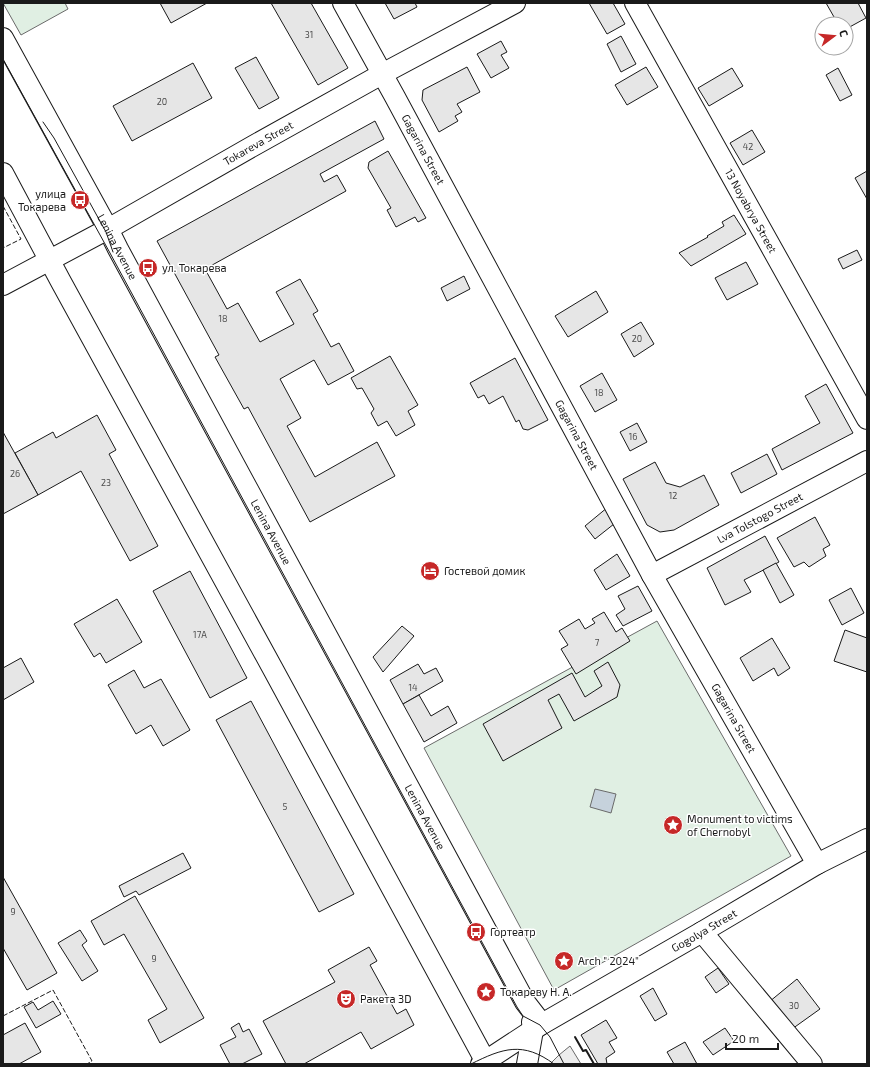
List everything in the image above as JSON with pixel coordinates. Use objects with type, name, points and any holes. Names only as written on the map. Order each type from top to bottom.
[{"type":"street","name":"Gagarina Street","points":[[343,3],[652,575],[816,864]]},
{"type":"street","name":"Tokareva Street","points":[[3,285],[108,229],[382,74],[515,3]]},
{"type":"street","name":"13 Noyabrya Street","points":[[635,3],[867,419]]},
{"type":"street","name":"Lenina Avenue","points":[[3,38],[108,229],[525,1002],[532,1021],[537,1027]]},
{"type":"street","points":[[3,174],[278,678],[484,1063]]},
{"type":"street","name":"Lva Tolstogo Street","points":[[652,575],[867,461]]},
{"type":"street","name":"Gogolya Street","points":[[484,1063],[537,1027],[702,932],[816,864],[867,839]]},
{"type":"street","points":[[702,932],[812,1064]]},
{"type":"street","points":[[527,1064],[537,1027]]},
{"type":"green space","points":[[3,3],[65,3],[68,9],[21,35]]},
{"type":"green space","points":[[657,621],[791,856],[554,990],[424,748]]},
{"type":"shaded area","points":[[595,789],[616,794],[611,813],[590,807]]},
{"type":"shaded area","points":[[570,1046],[581,1064],[550,1064],[559,1055]]},
{"type":"building","points":[[160,3],[207,3],[171,23]]},
{"type":"building","points":[[271,3],[311,3],[348,68],[318,85]]},
{"type":"building","points":[[385,3],[415,3],[417,7],[394,19]]},
{"type":"building","points":[[589,3],[613,3],[625,24],[607,34]]},
{"type":"building","points":[[826,3],[858,3],[866,18],[854,25],[854,16],[833,16]]},
{"type":"building","points":[[621,36],[636,64],[621,72],[607,44]]},
{"type":"building","points":[[501,41],[507,52],[501,55],[509,68],[491,78],[477,54]]},
{"type":"building","points":[[256,57],[279,98],[259,109],[235,68]]},
{"type":"building","points":[[193,63],[212,98],[132,141],[113,106]]},
{"type":"building","points":[[467,67],[480,92],[457,104],[462,112],[455,116],[458,121],[439,132],[422,100],[423,90]]},
{"type":"building","points":[[646,67],[658,87],[627,105],[615,85]]},
{"type":"building","points":[[732,68],[743,86],[709,106],[698,88]]},
{"type":"building","points":[[838,68],[852,95],[840,101],[826,75]]},
{"type":"building","points":[[375,121],[384,139],[320,174],[324,182],[337,175],[346,191],[205,269],[227,309],[238,303],[260,342],[294,324],[276,292],[300,279],[318,311],[313,314],[331,347],[339,343],[354,371],[328,385],[314,360],[280,379],[301,418],[287,426],[315,477],[377,442],[395,476],[310,522],[248,407],[244,409],[215,357],[219,355],[157,241]]},
{"type":"building","points":[[752,130],[765,152],[743,165],[730,143]]},
{"type":"building","points":[[388,151],[426,218],[418,222],[415,217],[396,227],[387,210],[391,208],[368,168],[369,162]]},
{"type":"building","points":[[867,171],[867,199],[855,178]]},
{"type":"building","points":[[734,215],[746,234],[691,266],[679,253],[708,237],[707,236],[724,226],[722,222]]},
{"type":"building","points":[[857,250],[862,260],[843,269],[838,259]]},
{"type":"building","points":[[746,262],[758,284],[727,300],[715,278]]},
{"type":"building","points":[[464,276],[470,289],[447,301],[441,288]]},
{"type":"building","points":[[596,291],[608,312],[568,337],[555,316]]},
{"type":"building","points":[[641,322],[654,344],[634,357],[621,334]]},
{"type":"building","points":[[390,356],[418,405],[408,411],[415,425],[396,436],[387,421],[378,426],[371,413],[374,409],[362,388],[357,389],[351,378]]},
{"type":"building","points":[[515,358],[548,420],[528,430],[523,429],[519,420],[516,422],[503,396],[489,404],[484,395],[478,398],[470,383]]},
{"type":"building","points":[[602,373],[617,400],[595,412],[580,386]]},
{"type":"building","points":[[826,384],[853,433],[782,470],[772,449],[820,423],[805,396]]},
{"type":"building","points":[[97,415],[116,450],[109,454],[158,546],[130,561],[81,471],[38,495],[15,453],[53,432],[56,438]]},
{"type":"building","points":[[637,423],[647,442],[630,451],[620,432]]},
{"type":"building","points":[[3,432],[38,495],[3,514]]},
{"type":"building","points":[[767,454],[777,474],[741,493],[731,473]]},
{"type":"building","points":[[655,462],[666,483],[680,487],[704,475],[719,505],[674,530],[660,532],[647,525],[623,479]]},
{"type":"building","points":[[608,507],[619,520],[595,539],[585,526]]},
{"type":"building","points":[[815,517],[830,545],[823,549],[826,556],[809,567],[804,562],[794,567],[777,538]]},
{"type":"building","points":[[765,536],[779,562],[744,580],[751,592],[725,605],[707,568]]},
{"type":"building","points":[[617,554],[630,576],[606,590],[594,570]]},
{"type":"building","points":[[776,563],[794,595],[780,603],[763,570]]},
{"type":"building","points":[[190,571],[247,678],[210,698],[153,591]]},
{"type":"building","points":[[638,586],[652,611],[623,626],[616,615],[625,609],[618,596]]},
{"type":"building","points":[[851,588],[864,613],[842,625],[829,600]]},
{"type":"building","points":[[117,599],[142,642],[106,663],[100,653],[94,657],[74,624]]},
{"type":"building","points":[[604,612],[616,632],[622,628],[630,641],[576,674],[561,649],[568,645],[559,631],[579,619],[585,629],[595,623],[592,619]]},
{"type":"building","points":[[402,626],[414,636],[383,672],[373,657]]},
{"type":"building","points":[[845,630],[867,638],[867,672],[834,661]]},
{"type":"building","points":[[772,638],[790,668],[778,676],[774,668],[753,681],[740,658]]},
{"type":"building","points":[[21,658],[34,682],[3,700],[3,668]]},
{"type":"building","points":[[608,662],[620,685],[617,697],[574,721],[559,694],[548,700],[562,728],[503,761],[483,724],[572,673],[585,697],[602,686],[594,671]]},
{"type":"building","points":[[418,664],[424,674],[436,668],[443,681],[403,704],[390,680]]},
{"type":"building","points":[[134,670],[144,688],[161,679],[190,730],[163,746],[151,725],[136,734],[108,685]]},
{"type":"building","points":[[419,695],[431,716],[448,706],[457,723],[424,742],[403,704]]},
{"type":"building","points":[[251,701],[354,894],[319,912],[216,720]]},
{"type":"building","points":[[183,853],[191,868],[139,895],[136,891],[124,897],[119,886]]},
{"type":"building","points":[[3,877],[57,973],[27,990],[3,948]]},
{"type":"building","points":[[135,896],[204,1018],[160,1043],[148,1020],[167,1009],[124,934],[104,945],[91,921]]},
{"type":"building","points":[[80,930],[87,941],[82,945],[98,971],[82,981],[58,943]]},
{"type":"building","name":"Ракета 3D","points":[[369,947],[377,961],[370,965],[397,1014],[406,1009],[414,1025],[371,1049],[361,1032],[304,1064],[286,1064],[263,1021],[335,982],[328,970]]},
{"type":"building","points":[[718,968],[729,984],[716,993],[705,977]]},
{"type":"building","points":[[797,979],[820,1009],[792,1029],[769,1002]]},
{"type":"building","points":[[653,988],[667,1014],[655,1021],[640,996]]},
{"type":"building","points":[[53,1001],[61,1014],[36,1028],[24,1007],[33,1002],[38,1010]]},
{"type":"building","points":[[606,1020],[617,1038],[609,1042],[615,1052],[606,1058],[607,1064],[598,1064],[581,1035]]},
{"type":"building","points":[[25,1023],[41,1052],[19,1064],[3,1064],[3,1035]]},
{"type":"building","points":[[239,1023],[243,1032],[249,1029],[262,1054],[242,1064],[230,1064],[220,1045],[236,1037],[231,1028]]},
{"type":"building","points":[[725,1028],[734,1041],[713,1055],[703,1042]]},
{"type":"building","points":[[685,1042],[697,1064],[674,1064],[667,1052]]},
{"type":"tram line","points":[[3,59],[110,253],[517,1007],[523,1016],[540,1025],[550,1037],[564,1064]]},
{"type":"tram line","points":[[43,122],[54,138],[106,232],[113,252]]},
{"type":"tram line","points":[[471,1064],[493,1054],[513,1049],[532,1052],[554,1064]]},
{"type":"fence","points":[[3,206],[21,239],[3,248]]},
{"type":"fence","points":[[3,1016],[53,990],[92,1061],[87,1064]]},
{"type":"wall","points":[[575,1037],[583,1051],[586,1050],[594,1064]]},
{"type":"place","name":"улица Токарева","points":[[80,200]]},
{"type":"place","name":"ул. Токарева","points":[[148,268]]},
{"type":"place","name":"Гостевой домик","points":[[430,571]]},
{"type":"place","name":"Monument to victims of Chernobyl","points":[[673,825]]},
{"type":"place","name":"Гортеатр","points":[[476,932]]},
{"type":"place","name":"Arch \" 2024\"","points":[[564,961]]},
{"type":"place","name":"Токареву Н. А.","points":[[486,992]]},
{"type":"place","name":"Ракета 3D","points":[[346,999]]}]
